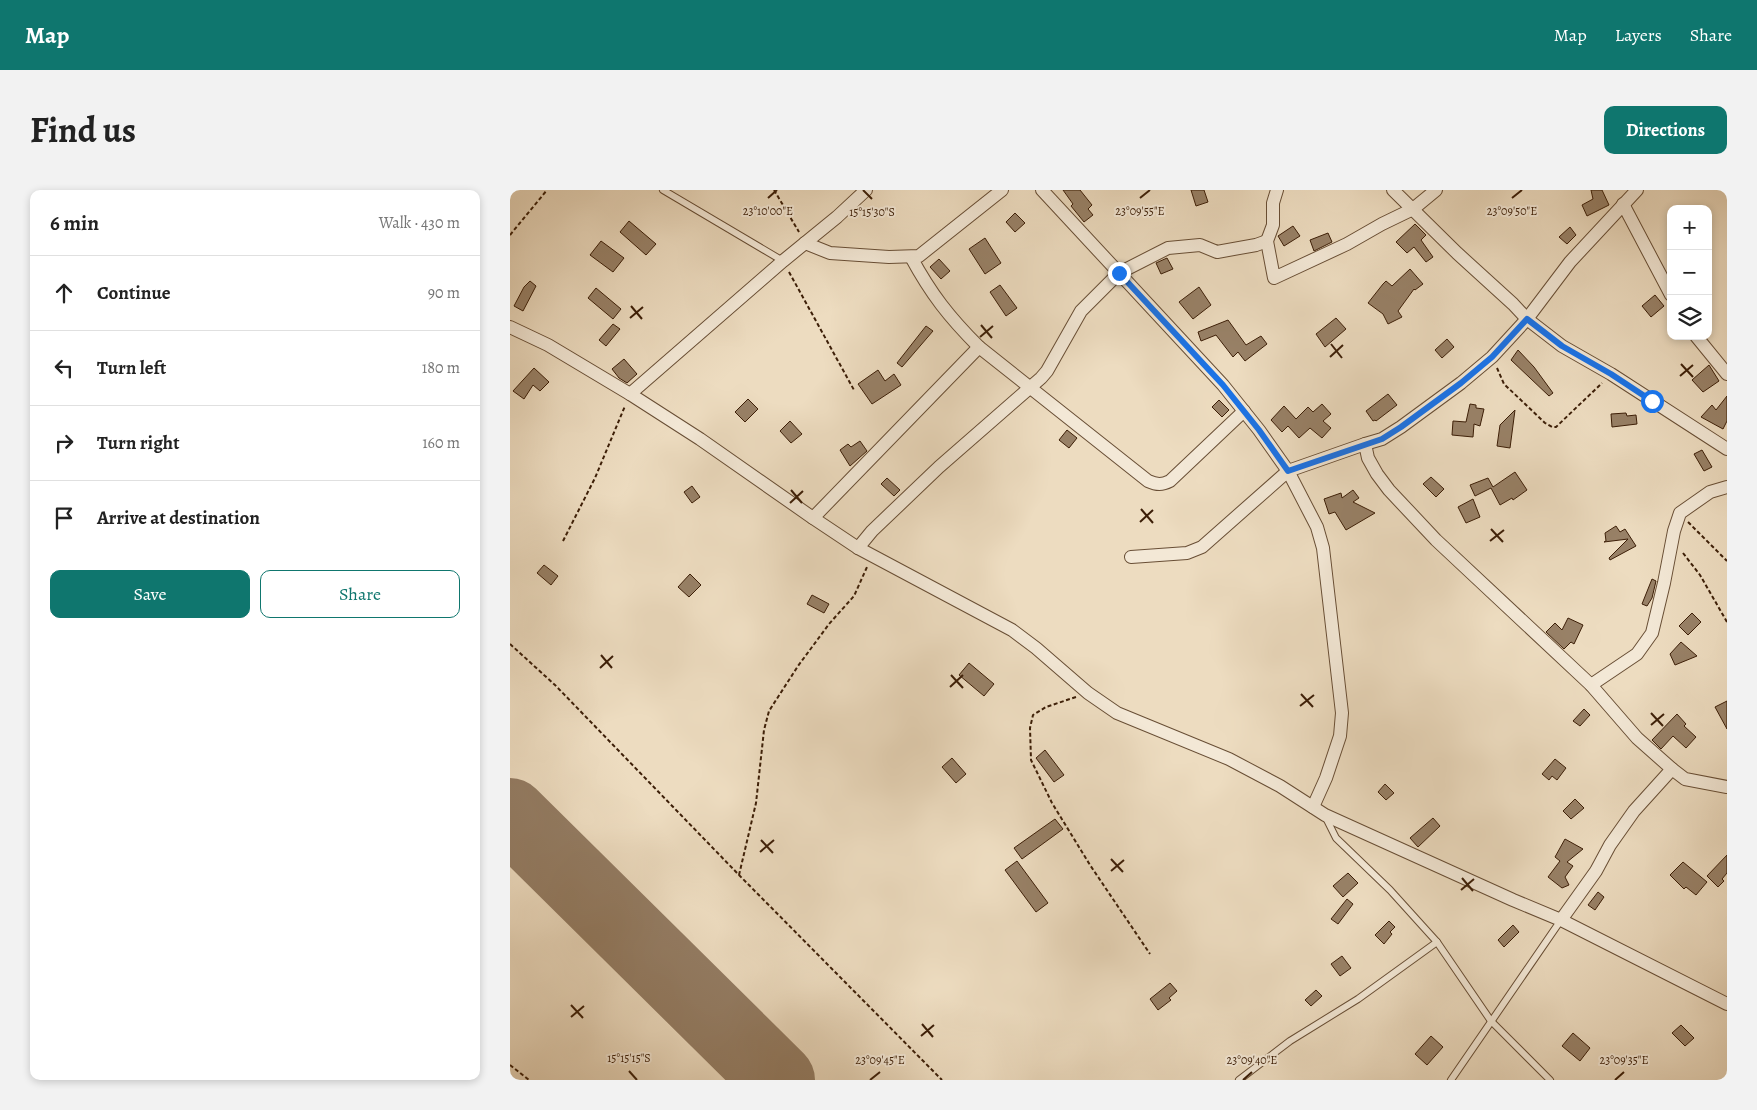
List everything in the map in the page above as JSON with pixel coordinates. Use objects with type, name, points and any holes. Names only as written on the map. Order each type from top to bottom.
[{"type":"street","points":[[630,394],[866,190]]},
{"type":"street","points":[[805,243],[830,253],[889,257],[918,256],[1002,190]]},
{"type":"street","points":[[1042,190],[1223,385],[1288,471],[1317,527],[1323,548],[1342,713],[1340,736],[1326,778],[1313,807]]},
{"type":"street","points":[[1277,190],[1272,203],[1273,225],[1268,240],[1274,278],[1347,244],[1382,224],[1413,210],[1436,190]]},
{"type":"street","points":[[1392,190],[1527,319],[1562,346],[1611,374],[1727,449]]},
{"type":"street","points":[[1131,557],[1186,552],[1202,547],[1288,471],[1382,439],[1401,427],[1461,383],[1492,357],[1527,319],[1570,262],[1637,190]]},
{"type":"street","points":[[1623,204],[1667,287]]},
{"type":"street","points":[[858,548],[872,530],[898,505],[1047,371],[1081,311],[1119,273],[1168,248],[1200,245],[1217,252],[1256,246],[1268,240]]},
{"type":"street","points":[[911,256],[926,285],[938,302],[953,321],[979,347],[1148,481],[1156,484],[1164,484],[1170,481],[1244,411]]},
{"type":"street","points":[[510,327],[548,345],[630,394],[700,439],[858,548],[1012,630],[1088,693],[1117,713],[1246,768],[1280,786],[1324,814],[1512,900],[1561,920],[1727,1004]]},
{"type":"street","points":[[1699,340],[1727,374]]},
{"type":"street","points":[[813,518],[979,347]]},
{"type":"street","points":[[1364,444],[1368,458],[1389,490],[1442,546],[1591,685],[1637,738],[1672,769],[1686,778],[1727,787]]},
{"type":"street","points":[[1591,685],[1637,654],[1652,633],[1674,541],[1674,531],[1680,513],[1710,492],[1727,487]]},
{"type":"street","points":[[1561,920],[1596,871],[1610,845],[1634,811],[1672,769]]},
{"type":"lane","points":[[664,190],[784,261]]},
{"type":"lane","points":[[1324,814],[1336,838],[1390,890],[1437,942],[1491,1021],[1550,1080]]},
{"type":"lane","points":[[1451,1080],[1561,920]]},
{"type":"lane","points":[[1240,1080],[1290,1041],[1358,999],[1437,942]]},
{"type":"path","points":[[510,235],[547,190]]},
{"type":"path","points":[[774,190],[805,243]]},
{"type":"path","points":[[784,261],[854,390]]},
{"type":"path","points":[[1492,357],[1504,384],[1545,423],[1552,427],[1556,427],[1611,374]]},
{"type":"path","points":[[563,541],[595,478],[630,394]]},
{"type":"path","points":[[1680,513],[1727,561]]},
{"type":"path","points":[[1674,541],[1700,575],[1727,622]]},
{"type":"path","points":[[739,875],[756,803],[763,739],[770,711],[781,691],[813,645],[854,596],[872,556]]},
{"type":"path","points":[[510,644],[555,684],[739,875],[942,1080]]},
{"type":"path","points":[[1088,693],[1046,707],[1033,714],[1030,728],[1032,760],[1052,803],[1090,865],[1150,954]]},
{"type":"path","points":[[510,1065],[529,1080]]},
{"type":"building","points":[[1063,190],[1080,190],[1092,205],[1088,209],[1093,215],[1084,222],[1071,206],[1073,204]]},
{"type":"building","points":[[1191,190],[1204,190],[1208,202],[1196,206]]},
{"type":"building","points":[[1591,190],[1602,190],[1609,205],[1587,216],[1582,205],[1593,199]]},
{"type":"building","points":[[1015,213],[1025,223],[1015,232],[1006,222]]},
{"type":"building","points":[[629,221],[656,244],[646,255],[620,232]]},
{"type":"building","points":[[1415,224],[1426,235],[1421,240],[1433,257],[1426,262],[1414,247],[1407,253],[1396,242]]},
{"type":"building","points":[[1293,226],[1300,236],[1284,246],[1278,236]]},
{"type":"building","points":[[1570,227],[1576,235],[1567,244],[1559,237]]},
{"type":"building","points":[[1328,233],[1332,242],[1314,251],[1310,240]]},
{"type":"building","points":[[985,238],[1001,263],[985,274],[969,249]]},
{"type":"building","points":[[601,241],[624,258],[613,272],[590,255]]},
{"type":"building","points":[[1167,258],[1173,269],[1161,274],[1156,263]]},
{"type":"building","points":[[939,259],[950,271],[941,279],[930,267]]},
{"type":"building","points":[[1410,269],[1423,284],[1414,289],[1398,311],[1402,317],[1388,324],[1383,314],[1368,303],[1386,281],[1392,286]]},
{"type":"building","points":[[530,281],[536,286],[523,311],[514,306],[524,287]]},
{"type":"building","points":[[1000,285],[1017,308],[1006,316],[990,292]]},
{"type":"building","points":[[1199,287],[1211,305],[1193,319],[1179,302]]},
{"type":"building","points":[[596,288],[621,309],[613,319],[588,298]]},
{"type":"building","points":[[1655,295],[1664,306],[1651,317],[1642,306]]},
{"type":"building","points":[[1336,318],[1346,329],[1325,347],[1316,334]]},
{"type":"building","points":[[1228,320],[1246,345],[1261,336],[1267,344],[1245,361],[1238,352],[1233,357],[1216,335],[1201,341],[1198,332]]},
{"type":"building","points":[[613,324],[620,329],[606,346],[599,340]]},
{"type":"building","points":[[926,326],[933,331],[902,367],[897,363]]},
{"type":"building","points":[[1447,339],[1454,347],[1442,358],[1435,350]]},
{"type":"building","points":[[1518,350],[1534,367],[1553,393],[1549,396],[1511,360]]},
{"type":"building","points":[[624,359],[637,374],[627,383],[619,378],[612,369]]},
{"type":"building","points":[[1709,365],[1719,381],[1703,392],[1692,380]]},
{"type":"building","points":[[534,368],[549,382],[540,391],[533,385],[524,399],[513,391]]},
{"type":"building","points":[[878,370],[885,381],[894,374],[901,385],[872,404],[858,384]]},
{"type":"building","points":[[1388,394],[1397,405],[1376,421],[1373,421],[1366,411]]},
{"type":"building","points":[[1727,396],[1727,421],[1723,429],[1701,417],[1712,405],[1716,410]]},
{"type":"building","points":[[748,399],[758,409],[745,422],[735,412]]},
{"type":"building","points":[[1219,400],[1229,410],[1222,417],[1212,407]]},
{"type":"building","points":[[1322,404],[1331,414],[1323,421],[1331,428],[1322,438],[1310,428],[1299,438],[1288,426],[1282,432],[1271,420],[1284,406],[1296,419],[1308,407],[1313,412]]},
{"type":"building","points":[[1470,404],[1476,405],[1476,408],[1484,409],[1480,426],[1474,424],[1473,437],[1452,435],[1453,421],[1466,422]]},
{"type":"building","points":[[1515,410],[1510,448],[1497,446],[1500,425]]},
{"type":"building","points":[[1626,413],[1627,416],[1636,415],[1637,424],[1612,427],[1611,414]]},
{"type":"building","points":[[790,421],[802,434],[791,443],[780,431]]},
{"type":"building","points":[[1067,430],[1077,438],[1069,448],[1059,440]]},
{"type":"building","points":[[860,441],[867,451],[850,466],[840,450],[848,444],[851,447]]},
{"type":"building","points":[[1702,450],[1712,467],[1704,471],[1694,454]]},
{"type":"building","points":[[1515,472],[1527,490],[1513,500],[1512,498],[1500,505],[1491,488],[1475,496],[1470,485],[1488,478],[1493,487]]},
{"type":"building","points":[[1431,477],[1444,489],[1436,497],[1423,484]]},
{"type":"building","points":[[887,478],[900,490],[894,496],[881,484]]},
{"type":"building","points":[[692,486],[700,497],[692,503],[684,492]]},
{"type":"building","points":[[1353,490],[1359,498],[1353,502],[1375,513],[1346,530],[1335,512],[1329,514],[1324,499],[1341,493],[1342,498]]},
{"type":"building","points":[[1473,499],[1480,517],[1466,523],[1458,507]]},
{"type":"building","points":[[1616,526],[1620,532],[1625,529],[1636,546],[1610,560],[1609,558],[1628,539],[1604,542],[1606,541],[1605,533]]},
{"type":"building","points":[[544,565],[558,576],[551,585],[537,573]]},
{"type":"building","points":[[690,574],[701,585],[689,597],[678,587]]},
{"type":"building","points":[[1652,579],[1656,581],[1652,598],[1647,606],[1642,604]]},
{"type":"building","points":[[812,595],[829,604],[824,613],[807,604]]},
{"type":"building","points":[[1692,613],[1701,622],[1688,635],[1679,626]]},
{"type":"building","points":[[1568,618],[1583,625],[1574,644],[1571,642],[1564,649],[1546,632],[1555,623],[1562,630]]},
{"type":"building","points":[[1681,642],[1697,656],[1675,665],[1670,654]]},
{"type":"building","points":[[969,663],[994,684],[984,696],[959,675]]},
{"type":"building","points":[[1727,701],[1727,729],[1715,707]]},
{"type":"building","points":[[1584,709],[1590,715],[1580,726],[1573,721]]},
{"type":"building","points":[[1677,714],[1686,724],[1684,726],[1696,737],[1686,748],[1673,736],[1661,749],[1652,740]]},
{"type":"building","points":[[1045,750],[1064,775],[1054,782],[1036,758]]},
{"type":"building","points":[[952,758],[966,774],[956,783],[942,767]]},
{"type":"building","points":[[1555,759],[1566,768],[1557,780],[1552,776],[1549,780],[1542,774]]},
{"type":"building","points":[[1385,784],[1394,793],[1386,800],[1378,792]]},
{"type":"building","points":[[1575,799],[1584,808],[1571,819],[1563,811]]},
{"type":"building","points":[[1433,818],[1440,826],[1418,847],[1410,838]]},
{"type":"building","points":[[1055,819],[1063,829],[1022,859],[1014,848]]},
{"type":"building","points":[[1565,839],[1583,849],[1567,862],[1573,866],[1565,877],[1569,885],[1562,888],[1548,877],[1560,861],[1555,857]]},
{"type":"building","points":[[1727,855],[1727,873],[1722,879],[1724,881],[1718,887],[1707,876]]},
{"type":"building","points":[[1017,861],[1048,903],[1036,912],[1005,870]]},
{"type":"building","points":[[1683,862],[1707,882],[1696,895],[1686,887],[1684,889],[1670,875]]},
{"type":"building","points":[[1348,873],[1358,883],[1343,897],[1333,886]]},
{"type":"building","points":[[1598,892],[1604,897],[1595,910],[1588,905]]},
{"type":"building","points":[[1347,899],[1353,904],[1338,924],[1331,919]]},
{"type":"building","points":[[1389,921],[1395,927],[1384,944],[1375,935]]},
{"type":"building","points":[[1513,925],[1519,932],[1504,947],[1498,940]]},
{"type":"building","points":[[1342,956],[1351,968],[1340,976],[1331,964]]},
{"type":"building","points":[[1170,983],[1177,991],[1169,998],[1171,1000],[1158,1010],[1150,999]]},
{"type":"building","points":[[1316,990],[1322,996],[1311,1006],[1305,1000]]},
{"type":"building","points":[[1681,1025],[1694,1038],[1685,1046],[1672,1033]]},
{"type":"building","points":[[1573,1033],[1590,1048],[1580,1061],[1562,1046]]},
{"type":"building","points":[[1431,1036],[1443,1047],[1427,1065],[1415,1054]]},
{"type":"runway","points":[[510,815],[778,1080]]},
{"type":"route","points":[[1119,273],[1223,385],[1259,430],[1288,471],[1327,456],[1382,439],[1401,427],[1461,383],[1492,357],[1527,319],[1562,346],[1611,374],[1652,401]]}]
